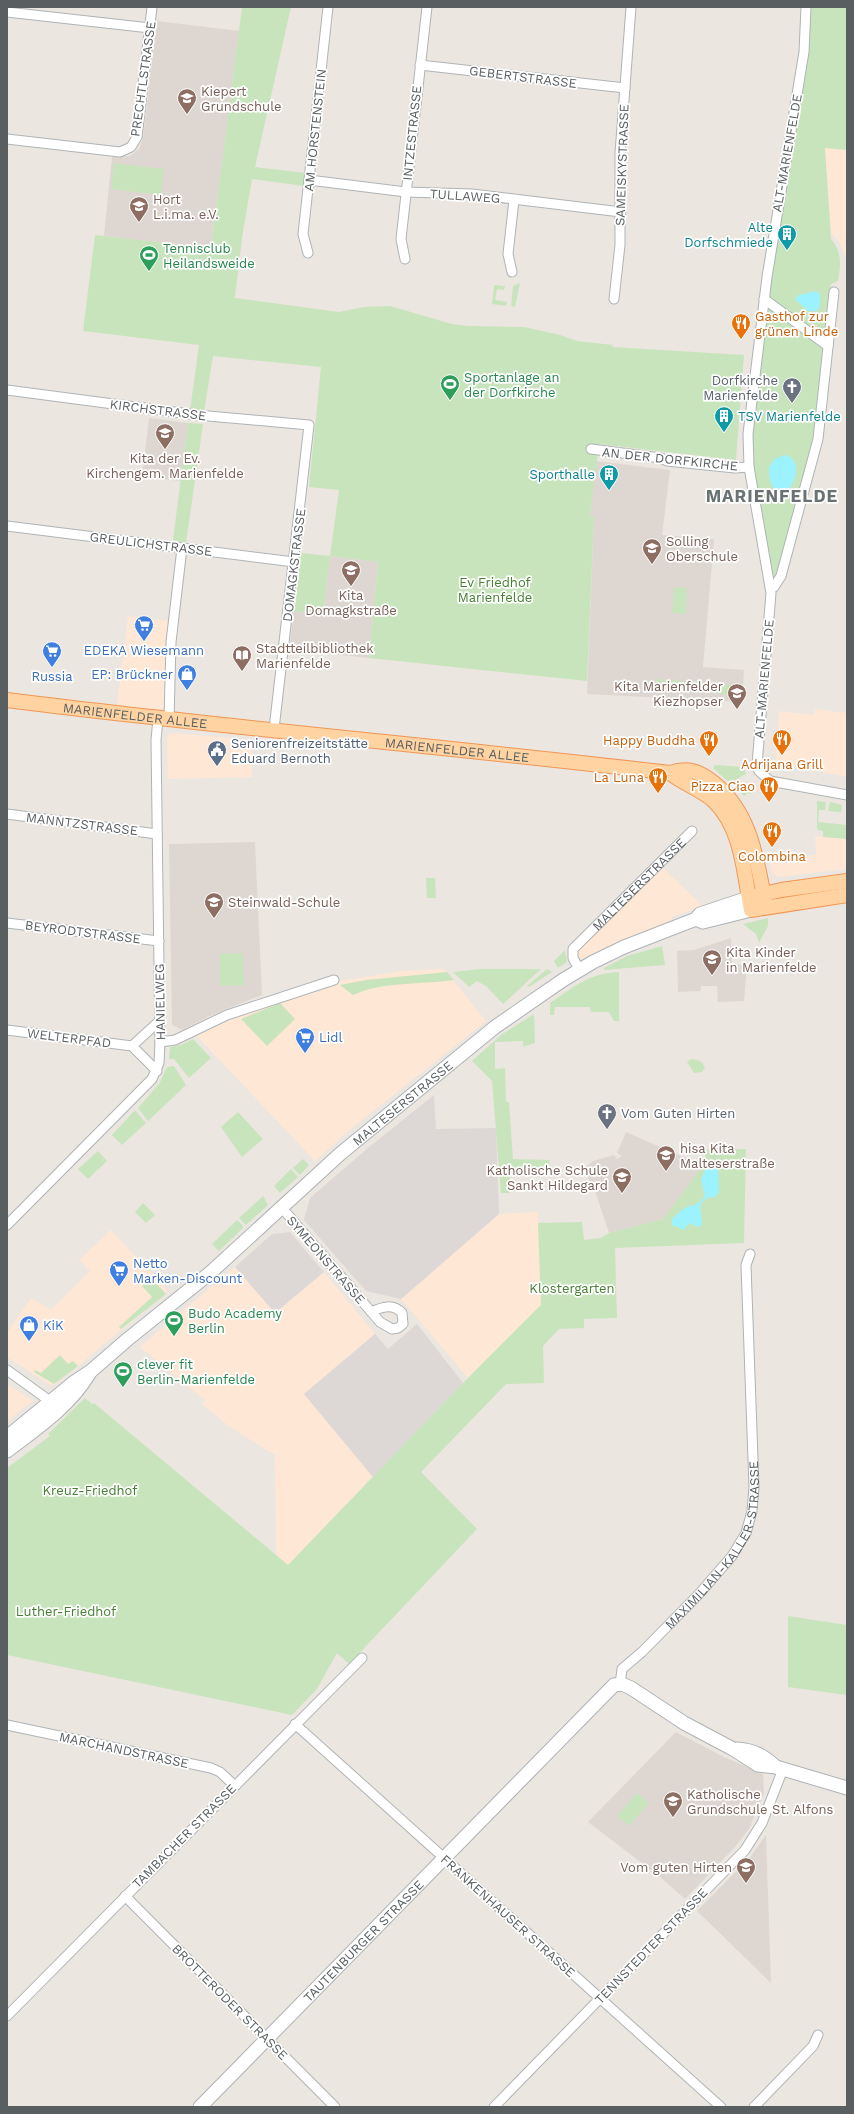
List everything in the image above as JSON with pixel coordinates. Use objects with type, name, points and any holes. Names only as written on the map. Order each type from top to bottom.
[{"type":"main road","name":"MARIENFELDER ALLEE","points":[[7,700],[164,719],[274,729],[670,773],[702,792],[715,802],[728,818],[738,844],[750,904]]},
{"type":"main road","name":"MARIENFELDER ALLEE","points":[[670,773],[682,769],[700,773],[731,799],[742,817],[751,840],[765,900]]},
{"type":"main road","points":[[579,970],[624,947],[696,919],[700,914],[847,881]]},
{"type":"main road","points":[[765,900],[847,894]]},
{"type":"main road","name":"MALTESERSTRASSE","points":[[9,1443],[55,1405],[80,1390],[91,1371],[229,1257],[344,1150],[482,1037],[523,1007],[579,970]]},
{"type":"main road","points":[[620,1684],[631,1688],[684,1723],[733,1749],[758,1765],[780,1768],[847,1788]]},
{"type":"main road","name":"TAUTENBURGER STRASSE","points":[[200,2107],[606,1692],[614,1685],[620,1684]]},
{"type":"street","name":"PRECHTLSTRASSE","points":[[7,139],[120,152],[129,149],[135,143],[137,137],[152,7]]},
{"type":"street","name":"AM HORSTENSTEIN","points":[[308,253],[303,234],[328,7]]},
{"type":"street","name":"INTZESTRASSE","points":[[406,259],[401,239],[427,7]]},
{"type":"street","name":"SAMEISKYSTRASSE","points":[[614,299],[620,245],[620,153],[631,7]]},
{"type":"street","name":"ALT-MARIENFELDE","points":[[806,7],[804,52],[764,299],[748,434],[749,467],[771,599],[757,762],[758,771],[763,777],[774,782],[847,795]]},
{"type":"street","points":[[7,12],[150,28]]},
{"type":"street","name":"GEBERTSTRASSE","points":[[420,64],[625,88]]},
{"type":"street","name":"TULLAWEG","points":[[309,180],[406,192],[462,193],[621,212]]},
{"type":"street","points":[[512,272],[508,254],[514,200]]},
{"type":"street","points":[[770,587],[774,586],[781,576],[818,439],[834,292]]},
{"type":"street","points":[[764,299],[828,346]]},
{"type":"street","name":"KIRCHSTRASSE","points":[[7,390],[197,415],[309,425]]},
{"type":"street","name":"DOMAGKSTRASSE","points":[[274,729],[309,425]]},
{"type":"street","name":"AN DER DORFKIRCHE","points":[[591,449],[661,458],[668,461],[735,468],[749,467]]},
{"type":"street","name":"GREULICHSTRASSE","points":[[7,526],[294,562]]},
{"type":"street","name":"HANIELWEG","points":[[157,1071],[160,1024],[156,740],[164,719],[182,548]]},
{"type":"street","name":"MANNTZSTRASSE","points":[[7,814],[157,834]]},
{"type":"street","name":"MALTESERSTRASSE","points":[[579,970],[572,951],[576,946],[692,830]]},
{"type":"street","name":"BEYRODTSTRASSE","points":[[7,923],[159,941]]},
{"type":"street","points":[[160,1042],[181,1037],[227,1015],[334,980]]},
{"type":"street","points":[[7,1225],[152,1079],[157,1071],[132,1046],[156,1024],[160,1024]]},
{"type":"street","name":"WELTERPFAD","points":[[7,1030],[132,1046]]},
{"type":"street","name":"SYMEONSTRASSE","points":[[282,1208],[371,1312]]},
{"type":"street","name":"MAXIMILIAN-KALLER-STRASSE","points":[[620,1684],[622,1669],[647,1647],[724,1567],[744,1539],[749,1523],[754,1488],[746,1265],[750,1254]]},
{"type":"street","points":[[7,1370],[55,1405]]},
{"type":"street","name":"TAMBACHER STRASSE","points":[[7,2016],[362,1658]]},
{"type":"street","name":"FRANKENHAUSER STRASSE","points":[[295,1724],[720,2107]]},
{"type":"street","name":"MARCHANDSTRASSE","points":[[7,1725],[211,1768],[220,1772],[235,1786]]},
{"type":"street","name":"TENNSTEDTER STRASSE","points":[[494,2107],[745,1850],[762,1822],[780,1768]]},
{"type":"street","name":"BROTTERODER STRASSE","points":[[125,1896],[335,2107]]},
{"type":"street","points":[[754,2107],[813,2046],[818,2036]]},
{"type":"shaded area","name":"Kiepert Grundschule","points":[[157,21],[239,31],[211,248],[104,236],[112,157],[130,156],[139,149],[143,138]]},
{"type":"shaded area","points":[[825,148],[847,150],[847,256],[845,256],[840,244],[831,232],[827,175],[825,170]]},
{"type":"shaded area","name":"Kita der Ev. Kirchengem. Marienfelde","points":[[149,418],[188,423],[181,481],[142,477]]},
{"type":"shaded area","name":"Solling Oberschule","points":[[596,461],[670,470],[662,535],[714,539],[703,667],[744,670],[742,702],[587,694],[594,518],[590,517]]},
{"type":"shaded area","name":"Kita Domagkstraße","points":[[330,556],[378,562],[369,658],[289,650],[294,611],[323,615]]},
{"type":"shaded area","points":[[128,616],[170,621],[166,706],[160,710],[117,706]]},
{"type":"shaded area","points":[[815,709],[847,713],[847,777],[782,764],[776,760],[779,711],[814,715]]},
{"type":"shaded area","points":[[174,733],[251,740],[252,777],[168,779],[167,735]]},
{"type":"shaded area","points":[[815,836],[847,839],[847,869],[779,877],[772,873],[768,855],[774,858],[816,855]]},
{"type":"shaded area","name":"Steinwald-Schule","points":[[255,842],[262,995],[216,1013],[182,1030],[172,1025],[169,844]]},
{"type":"shaded area","points":[[662,867],[703,906],[672,917],[671,921],[627,938],[585,959],[578,957],[578,950]]},
{"type":"shaded area","name":"Kita Kinder in Marienfelde","points":[[731,938],[732,964],[747,965],[744,1001],[718,1002],[717,986],[701,986],[701,991],[678,992],[677,951],[694,950]]},
{"type":"shaded area","points":[[444,969],[486,1021],[347,1132],[315,1161],[195,1034],[231,1017],[335,982],[401,971]]},
{"type":"shaded area","points":[[434,1095],[436,1129],[496,1128],[499,1214],[401,1299],[366,1291],[304,1220],[310,1198],[368,1148]]},
{"type":"shaded area","points":[[626,1132],[681,1156],[704,1164],[663,1219],[609,1233],[594,1188],[583,1169],[593,1161],[614,1155],[617,1159],[622,1156],[617,1153]]},
{"type":"shaded area","points":[[538,1212],[541,1305],[468,1378],[401,1299],[499,1214]]},
{"type":"shaded area","points":[[111,1230],[168,1291],[78,1366],[54,1385],[50,1385],[7,1357],[7,1333],[31,1298],[51,1310],[90,1271],[79,1260]]},
{"type":"shaded area","points":[[290,1232],[324,1272],[275,1313],[235,1267],[272,1234]]},
{"type":"shaded area","points":[[235,1267],[275,1313],[324,1272],[375,1334],[304,1394],[373,1477],[288,1566],[276,1556],[275,1455],[230,1427],[202,1404],[205,1400],[140,1347]]},
{"type":"shaded area","points":[[417,1324],[463,1383],[373,1477],[304,1394],[375,1334],[388,1349]]},
{"type":"shaded area","points":[[7,1384],[33,1401],[7,1421]]},
{"type":"shaded area","name":"Katholische Grundschule St. Alfons","points":[[676,1732],[722,1756],[763,1774],[764,1793],[749,1829],[735,1847],[685,1899],[659,1876],[588,1822]]},
{"type":"shaded area","name":"Vom guten Hirten","points":[[766,1835],[771,1983],[697,1911],[751,1856]]},
{"type":"green space","name":"Ev Friedhof Marienfelde","points":[[242,7],[291,7],[255,167],[306,173],[304,186],[252,179],[242,238],[235,298],[339,312],[364,307],[390,306],[452,324],[468,326],[524,327],[560,335],[577,341],[613,345],[612,347],[744,355],[736,460],[599,444],[590,517],[594,517],[587,681],[369,658],[378,562],[330,556],[339,490],[309,487],[321,367],[213,356],[204,412],[190,410],[199,345],[83,331],[95,235],[211,248]]},
{"type":"green space","points":[[810,7],[847,7],[847,150],[825,148],[831,239],[839,254],[840,269],[838,281],[831,284],[814,439],[777,574],[773,578],[752,462],[752,427],[773,264],[809,45]]},
{"type":"green space","points":[[114,163],[164,169],[161,195],[111,189]]},
{"type":"green space","points":[[520,283],[515,307],[511,306],[513,286]]},
{"type":"green space","points":[[494,285],[505,286],[504,290],[497,289],[495,300],[507,302],[506,306],[492,304]]},
{"type":"green space","points":[[188,423],[203,424],[186,543],[173,540]]},
{"type":"green space","points":[[301,553],[330,556],[323,615],[294,611]]},
{"type":"green space","points":[[674,587],[687,588],[686,614],[672,613]]},
{"type":"green space","points":[[656,679],[732,685],[731,695],[713,693],[713,687],[660,682],[660,689],[657,688]]},
{"type":"green space","points":[[715,765],[743,767],[746,774],[730,783],[713,768]]},
{"type":"green space","points":[[747,785],[753,786],[752,794],[748,793],[744,796],[739,790]]},
{"type":"green space","points":[[817,801],[826,802],[825,810],[819,810],[818,822],[847,825],[847,839],[823,837],[823,831],[818,830],[817,828]]},
{"type":"green space","points":[[830,802],[842,805],[841,812],[828,811]]},
{"type":"green space","points":[[426,878],[435,878],[436,898],[427,898]]},
{"type":"green space","points":[[768,918],[768,926],[759,943],[756,934],[743,924]]},
{"type":"green space","points":[[662,946],[665,965],[604,970],[604,968],[627,956]]},
{"type":"green space","points":[[565,950],[567,962],[558,968],[554,961]]},
{"type":"green space","points":[[243,953],[244,985],[220,986],[220,954]]},
{"type":"green space","points":[[479,969],[541,969],[503,1004],[487,987],[477,981],[469,987],[453,972]]},
{"type":"green space","points":[[547,969],[552,972],[529,987],[527,986]]},
{"type":"green space","points":[[447,972],[454,980],[390,985],[377,987],[353,995],[340,985],[366,980]]},
{"type":"green space","points":[[619,972],[619,1021],[614,1021],[609,1012],[591,1012],[590,1007],[555,1007],[554,1015],[550,1015],[550,1003],[574,986],[599,975]]},
{"type":"green space","points":[[280,1003],[295,1019],[267,1046],[241,1019]]},
{"type":"green space","points":[[534,1014],[535,1043],[523,1047],[523,1041],[495,1042],[495,1069],[505,1068],[506,1102],[509,1102],[513,1159],[549,1160],[550,1172],[510,1174],[510,1193],[501,1193],[492,1081],[472,1061],[501,1035]]},
{"type":"green space","points":[[193,1039],[211,1058],[189,1078],[174,1059],[169,1059],[170,1047],[181,1045]]},
{"type":"green space","points":[[691,1059],[698,1060],[703,1064],[705,1068],[702,1072],[694,1073],[687,1062]]},
{"type":"green space","points":[[174,1066],[186,1085],[148,1121],[138,1108],[159,1084],[167,1067]]},
{"type":"green space","points":[[135,1110],[146,1123],[122,1145],[112,1135]]},
{"type":"green space","points":[[238,1112],[263,1139],[242,1157],[221,1127]]},
{"type":"green space","points":[[746,1149],[744,1243],[615,1248],[617,1318],[584,1319],[584,1328],[559,1329],[543,1346],[544,1383],[506,1384],[421,1472],[477,1529],[349,1664],[337,1653],[317,1689],[292,1715],[7,1655],[7,1468],[50,1436],[48,1434],[85,1398],[92,1404],[94,1403],[288,1565],[463,1383],[541,1305],[538,1223],[582,1222],[584,1240],[601,1238],[609,1233],[663,1219],[704,1164],[706,1150]]},
{"type":"green space","points":[[98,1151],[107,1161],[88,1179],[78,1169]]},
{"type":"green space","points":[[303,1159],[309,1165],[300,1175],[293,1168]]},
{"type":"green space","points":[[291,1169],[298,1177],[280,1193],[274,1186]]},
{"type":"green space","points":[[263,1196],[268,1205],[246,1225],[239,1218]]},
{"type":"green space","points":[[143,1203],[155,1215],[146,1223],[135,1212]]},
{"type":"green space","points":[[237,1220],[244,1227],[219,1251],[212,1244]]},
{"type":"green space","points":[[151,1278],[166,1294],[121,1329],[119,1327],[152,1297],[142,1286]]},
{"type":"green space","points":[[60,1355],[68,1364],[73,1361],[78,1366],[54,1384],[34,1372],[35,1370],[41,1373]]},
{"type":"green space","points":[[788,1616],[847,1625],[847,1695],[788,1687]]},
{"type":"green space","points":[[637,1793],[649,1803],[629,1826],[617,1816]]},
{"type":"water","points":[[816,291],[820,294],[820,305],[817,311],[808,311],[795,299],[799,295]]},
{"type":"water","points":[[784,455],[790,457],[796,465],[794,481],[788,490],[777,491],[774,489],[769,477],[769,467],[775,459]]},
{"type":"water","points":[[713,1163],[716,1163],[718,1166],[719,1192],[716,1196],[706,1199],[701,1205],[701,1226],[697,1227],[689,1223],[684,1230],[672,1225],[672,1219],[684,1208],[697,1204],[705,1197],[701,1180],[704,1172]]},
{"type":"place","name":"Kiepert Grundschule","points":[[187,115]]},
{"type":"place","name":"Hort L.i.ma. e.V.","points":[[139,223]]},
{"type":"place","name":"Alte Dorfschmiede","points":[[787,251]]},
{"type":"place","name":"Tennisclub Heilandsweide","points":[[149,272]]},
{"type":"place","name":"Gasthof zur grünen Linde","points":[[741,340]]},
{"type":"place","name":"Sportanlage an der Dorfkirche","points":[[450,401]]},
{"type":"place","name":"Dorfkirche Marienfelde","points":[[792,404]]},
{"type":"place","name":"TSV Marienfelde","points":[[724,433]]},
{"type":"place","name":"Kita der Ev. Kirchengem. Marienfelde","points":[[165,450]]},
{"type":"place","name":"Sporthalle","points":[[609,491]]},
{"type":"place","name":"Solling Oberschule","points":[[652,565]]},
{"type":"place","name":"Kita Domagkstraße","points":[[351,587]]},
{"type":"place","name":"EDEKA Wiesemann","points":[[144,642]]},
{"type":"place","name":"Russia","points":[[52,668]]},
{"type":"place","name":"Stadtteilbibliothek Marienfelde","points":[[242,672]]},
{"type":"place","name":"EP: Brückner","points":[[187,691]]},
{"type":"place","name":"Kita Marienfelder Kiezhopser","points":[[737,710]]},
{"type":"place","name":"Adrijana Grill","points":[[782,756]]},
{"type":"place","name":"Happy Buddha","points":[[709,757]]},
{"type":"place","name":"Seniorenfreizeitstätte Eduard Bernoth","points":[[217,767]]},
{"type":"place","name":"La Luna","points":[[658,794]]},
{"type":"place","name":"Pizza Ciao","points":[[769,803]]},
{"type":"place","name":"Colombina","points":[[772,848]]},
{"type":"place","name":"Steinwald-Schule","points":[[214,919]]},
{"type":"place","name":"Kita Kinder in Marienfelde","points":[[712,976]]},
{"type":"place","name":"Lidl","points":[[305,1054]]},
{"type":"place","name":"Vom Guten Hirten","points":[[607,1130]]},
{"type":"place","name":"hisa Kita Malteserstraße","points":[[666,1172]]},
{"type":"place","name":"Katholische Schule Sankt Hildegard","points":[[622,1194]]},
{"type":"place","name":"Netto Marken-Discount","points":[[119,1287]]},
{"type":"place","name":"Budo Academy Berlin","points":[[174,1337]]},
{"type":"place","name":"KiK","points":[[29,1342]]},
{"type":"place","name":"clever fit Berlin-Marienfelde","points":[[123,1388]]},
{"type":"place","name":"Katholische Grundschule St. Alfons","points":[[673,1818]]},
{"type":"place","name":"Vom guten Hirten","points":[[746,1884]]},
{"type":"district","name":"MARIENFELDE","points":[[772,496]]},
{"type":"park label","name":"Klostergarten","points":[[572,1288]]},
{"type":"park label","name":"Kreuz-Friedhof","points":[[90,1490]]},
{"type":"park label","name":"Luther-Friedhof","points":[[66,1611]]}]
